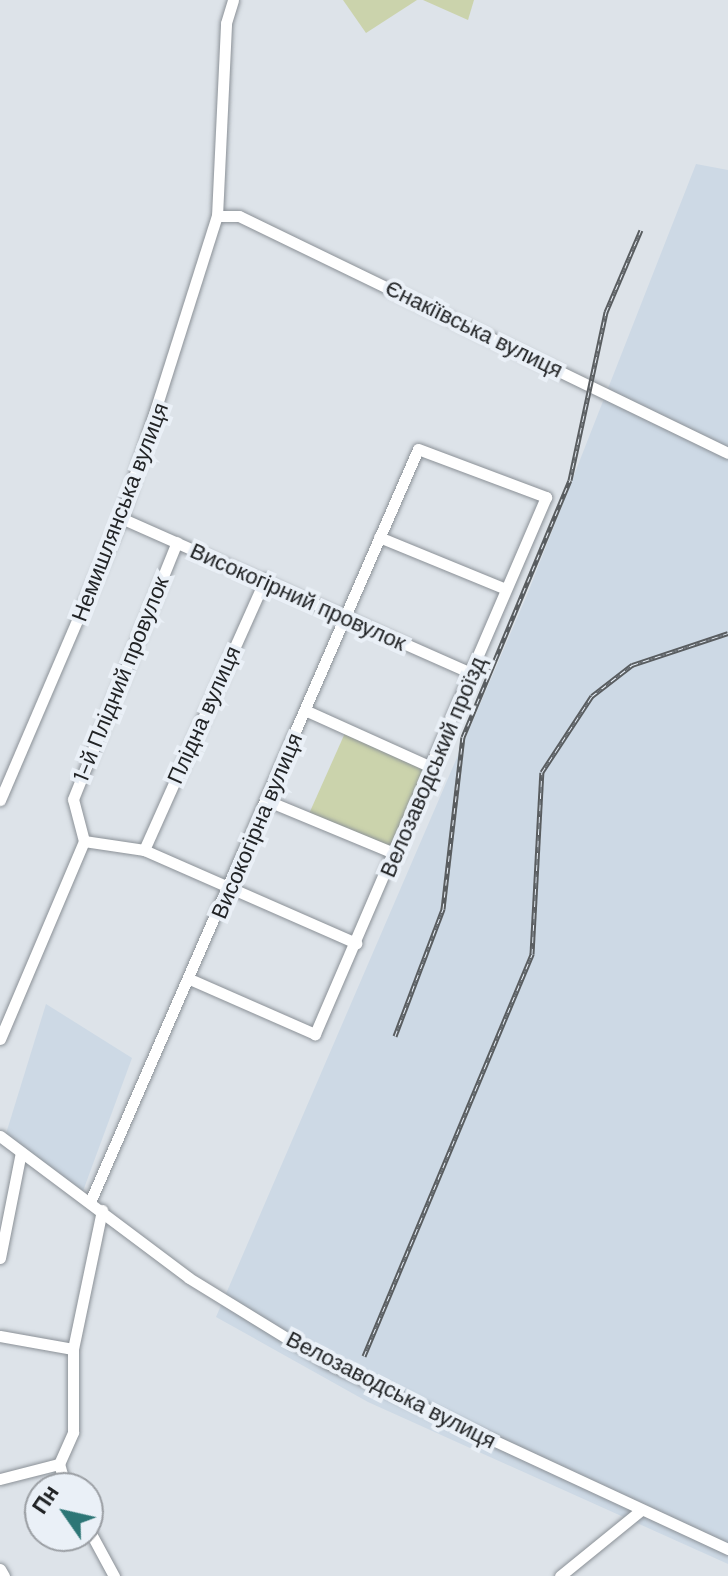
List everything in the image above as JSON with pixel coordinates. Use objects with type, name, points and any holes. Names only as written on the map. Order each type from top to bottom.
[{"type":"street","name":"Немишлянська вулиця","points":[[0,800],[121,518],[217,216],[226,23],[233,0]]},
{"type":"street","name":"Єнакіївська вулиця","points":[[217,216],[239,216],[728,453]]},
{"type":"street","name":"Велозаводський проїзд","points":[[190,979],[315,1034],[475,675],[506,589],[546,497],[418,449]]},
{"type":"street","name":"Високогірна вулиця","points":[[90,1202],[268,801],[418,449]]},
{"type":"street","name":"Високогірний провулок","points":[[121,518],[347,615],[475,675]]},
{"type":"street","points":[[379,537],[506,589]]},
{"type":"street","name":"1-й Плідний провулок","points":[[84,841],[73,799],[177,542]]},
{"type":"street","name":"Плідна вулиця","points":[[144,850],[265,579]]},
{"type":"street","points":[[307,711],[433,768]]},
{"type":"street","points":[[268,801],[396,854]]},
{"type":"street","points":[[0,1039],[84,841],[144,850],[356,943]]},
{"type":"street","name":"Велозаводська вулиця","points":[[0,1136],[189,1278],[327,1363],[640,1511],[728,1549]]},
{"type":"street","points":[[0,1258],[21,1152]]},
{"type":"street","points":[[61,1472],[59,1464],[73,1432],[73,1349],[102,1210]]},
{"type":"street","points":[[0,1336],[73,1349]]},
{"type":"street","points":[[0,1479],[59,1464]]},
{"type":"street","points":[[560,1576],[640,1511]]},
{"type":"street","points":[[101,1552],[114,1576]]},
{"type":"street","points":[[0,1569],[4,1576]]},
{"type":"shaded area","points":[[696,164],[728,170],[728,1564],[368,1402],[216,1317],[527,595]]},
{"type":"shaded area","points":[[46,1004],[132,1058],[83,1191],[5,1137]]},
{"type":"green space","points":[[343,0],[417,0],[366,33]]},
{"type":"green space","points":[[423,0],[474,0],[468,20]]},
{"type":"green space","points":[[345,733],[424,768],[388,850],[309,814]]},
{"type":"railway","points":[[395,1036],[443,909],[463,737],[570,480],[606,312],[641,230]]},
{"type":"railway","points":[[364,1356],[532,954],[542,772],[592,696],[632,665],[728,633]]}]
